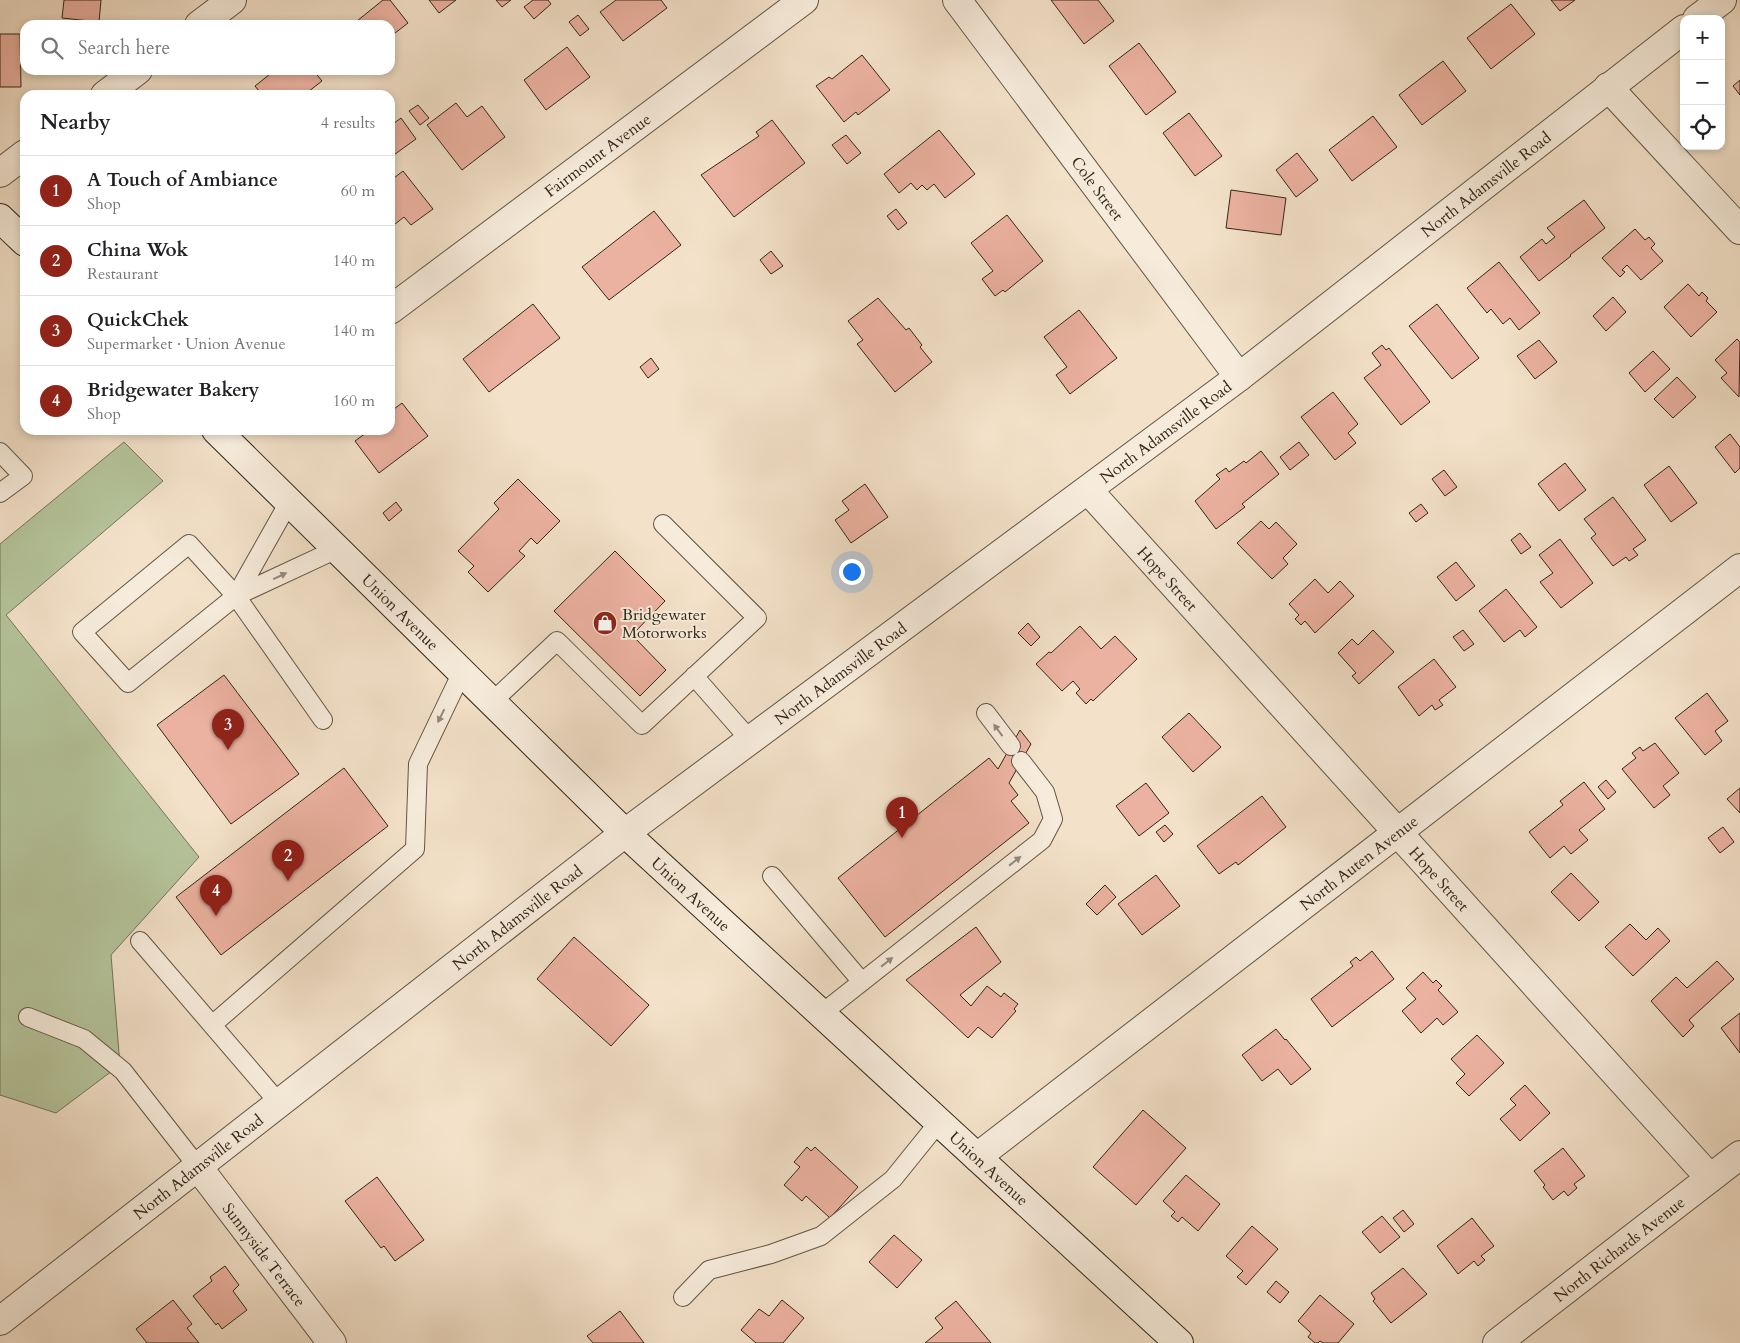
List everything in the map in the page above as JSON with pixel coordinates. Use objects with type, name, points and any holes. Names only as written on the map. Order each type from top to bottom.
[{"type":"street","points":[[202,14],[232,0]]},
{"type":"street","name":"Fairmount Avenue","points":[[395,306],[804,0]]},
{"type":"street","name":"Cole Street","points":[[957,0],[1239,377]]},
{"type":"street","points":[[1702,15],[1722,0]]},
{"type":"street","name":"North Adamsville Road","points":[[0,1321],[625,833],[1239,377],[1680,32]]},
{"type":"street","points":[[112,90],[131,75]]},
{"type":"street","points":[[1608,87],[1740,230]]},
{"type":"street","points":[[0,173],[20,158]]},
{"type":"street","points":[[0,218],[20,237]]},
{"type":"street","name":"Union Avenue","points":[[226,435],[337,550],[625,833],[1179,1343]]},
{"type":"street","name":"Hope Street","points":[[1088,490],[1710,1178]]},
{"type":"street","name":"North Auten Avenue","points":[[977,1157],[1740,568]]},
{"type":"street","name":"North Richards Avenue","points":[[1497,1343],[1740,1155]]},
{"type":"street","name":"Sunnyside Terrace","points":[[198,1167],[332,1343]]},
{"type":"lane","points":[[0,452],[23,476],[0,493]]},
{"type":"lane","points":[[236,596],[289,502]]},
{"type":"lane","points":[[492,702],[557,641],[642,725],[757,618],[663,524]]},
{"type":"lane","points":[[323,720],[236,596],[189,544],[82,632],[128,683],[236,596],[337,550]]},
{"type":"lane","points":[[212,1026],[415,849],[418,764],[462,672]]},
{"type":"lane","points":[[694,676],[750,740]]},
{"type":"lane","points":[[986,713],[1010,746]]},
{"type":"lane","points":[[822,1014],[1042,840],[1053,819],[1045,792],[1022,761]]},
{"type":"lane","points":[[772,876],[862,982]]},
{"type":"lane","points":[[140,941],[279,1103]]},
{"type":"lane","points":[[28,1017],[84,1039],[123,1071],[198,1167]]},
{"type":"lane","points":[[683,1297],[709,1270],[771,1254],[821,1236],[893,1178],[939,1122]]},
{"type":"green space","points":[[124,442],[163,481],[6,615],[199,857],[111,955],[120,1065],[56,1113],[0,1095],[0,544]]},
{"type":"building","points":[[64,0],[101,0],[99,20],[62,18]]},
{"type":"building","points":[[383,0],[390,0],[408,23],[395,33],[395,20],[358,20]]},
{"type":"building","points":[[429,0],[456,0],[439,13]]},
{"type":"building","points":[[496,0],[511,0],[502,7]]},
{"type":"building","points":[[533,0],[548,0],[551,4],[534,19],[524,7]]},
{"type":"building","points":[[616,0],[661,0],[667,8],[623,41],[600,12]]},
{"type":"building","points":[[1051,0],[1098,0],[1114,21],[1084,44]]},
{"type":"building","points":[[1551,0],[1575,0],[1560,11]]},
{"type":"building","points":[[1511,4],[1535,34],[1491,69],[1467,38]]},
{"type":"building","points":[[578,15],[589,29],[580,36],[569,22]]},
{"type":"building","points":[[0,34],[20,34],[21,87],[0,87]]},
{"type":"building","points":[[1139,43],[1176,92],[1146,115],[1109,66]]},
{"type":"building","points":[[567,47],[590,77],[546,110],[524,80]]},
{"type":"building","points":[[862,55],[890,90],[858,115],[856,112],[844,122],[816,86],[829,77],[832,79]]},
{"type":"building","points":[[1443,61],[1466,91],[1422,125],[1399,95]]},
{"type":"building","points":[[269,75],[317,75],[322,81],[310,90],[258,90],[255,86]]},
{"type":"building","points":[[1740,80],[1740,95],[1733,86]]},
{"type":"building","points":[[456,103],[467,117],[482,106],[505,137],[462,170],[427,125]]},
{"type":"building","points":[[418,105],[429,118],[420,125],[409,111]]},
{"type":"building","points":[[1189,113],[1222,156],[1195,176],[1163,133]]},
{"type":"building","points":[[1373,116],[1397,147],[1352,181],[1329,150]]},
{"type":"building","points":[[401,118],[416,139],[395,154],[395,122]]},
{"type":"building","points":[[772,120],[805,163],[734,217],[701,175],[759,136],[756,132]]},
{"type":"building","points":[[939,130],[975,174],[945,198],[934,184],[927,190],[922,185],[917,190],[911,183],[899,193],[884,174]]},
{"type":"building","points":[[846,135],[861,153],[847,164],[832,145]]},
{"type":"building","points":[[1297,153],[1318,180],[1296,197],[1276,170]]},
{"type":"building","points":[[403,171],[433,209],[411,225],[404,217],[395,224],[395,177]]},
{"type":"building","points":[[1231,190],[1286,198],[1281,235],[1226,228]]},
{"type":"building","points":[[1584,200],[1605,228],[1539,281],[1520,257],[1542,239],[1546,244],[1555,237],[1547,228]]},
{"type":"building","points":[[896,209],[907,223],[898,230],[887,216]]},
{"type":"building","points":[[654,211],[681,245],[609,300],[582,267]]},
{"type":"building","points":[[1007,215],[1043,261],[1005,292],[1003,290],[995,296],[982,279],[993,271],[971,243]]},
{"type":"building","points":[[1635,229],[1645,240],[1649,237],[1655,244],[1651,248],[1663,261],[1641,280],[1627,265],[1622,270],[1625,272],[1620,277],[1602,258]]},
{"type":"building","points":[[771,251],[783,266],[771,274],[760,260]]},
{"type":"building","points":[[1499,262],[1540,313],[1519,330],[1510,318],[1503,324],[1491,309],[1487,313],[1467,288]]},
{"type":"building","points":[[1688,284],[1699,296],[1702,292],[1708,298],[1706,301],[1717,312],[1691,337],[1664,307]]},
{"type":"building","points":[[1613,297],[1626,312],[1606,331],[1593,316]]},
{"type":"building","points":[[878,298],[906,330],[909,328],[922,345],[920,347],[932,362],[895,392],[857,344],[863,340],[848,321]]},
{"type":"building","points":[[533,304],[560,338],[489,392],[463,359]]},
{"type":"building","points":[[1437,304],[1479,358],[1452,379],[1409,326]]},
{"type":"building","points":[[1079,310],[1117,358],[1070,394],[1056,375],[1067,367],[1044,337]]},
{"type":"building","points":[[1737,339],[1740,342],[1739,397],[1721,378],[1727,373],[1715,360]]},
{"type":"building","points":[[1539,340],[1557,362],[1535,379],[1517,356]]},
{"type":"building","points":[[1382,345],[1386,350],[1389,348],[1430,402],[1401,425],[1364,378],[1381,365],[1372,353]]},
{"type":"building","points":[[1653,351],[1670,369],[1645,392],[1629,373]]},
{"type":"building","points":[[651,358],[659,369],[648,378],[640,367]]},
{"type":"building","points":[[1677,377],[1696,397],[1673,418],[1654,399]]},
{"type":"building","points":[[1333,392],[1358,424],[1348,433],[1356,443],[1335,460],[1301,417]]},
{"type":"building","points":[[402,403],[428,436],[379,473],[355,441],[363,435],[395,435],[395,408]]},
{"type":"building","points":[[1730,434],[1740,447],[1740,468],[1735,473],[1715,447]]},
{"type":"building","points":[[1299,442],[1309,455],[1290,470],[1280,457]]},
{"type":"building","points":[[1261,451],[1279,474],[1242,504],[1245,507],[1216,529],[1195,501],[1220,479],[1216,475],[1226,468],[1229,472],[1244,461],[1246,463]]},
{"type":"building","points":[[1565,463],[1586,490],[1559,511],[1538,484]]},
{"type":"building","points":[[1669,466],[1697,503],[1671,522],[1644,485]]},
{"type":"building","points":[[1444,470],[1457,487],[1445,496],[1432,479]]},
{"type":"building","points":[[518,479],[560,521],[537,544],[531,538],[519,551],[525,556],[488,592],[468,572],[474,566],[458,551],[499,509],[494,503]]},
{"type":"building","points":[[865,484],[888,517],[851,543],[835,520],[849,510],[842,501]]},
{"type":"building","points":[[1613,497],[1646,540],[1633,549],[1638,555],[1629,561],[1626,557],[1613,566],[1591,538],[1596,534],[1584,519]]},
{"type":"building","points":[[396,502],[402,510],[389,521],[383,513]]},
{"type":"building","points":[[1421,504],[1428,513],[1416,522],[1409,513]]},
{"type":"building","points":[[1261,521],[1269,529],[1276,522],[1297,544],[1283,558],[1288,564],[1272,579],[1237,543]]},
{"type":"building","points":[[1520,533],[1531,547],[1521,554],[1511,540]]},
{"type":"building","points":[[1560,539],[1593,583],[1561,608],[1540,582],[1553,573],[1539,555]]},
{"type":"building","name":"Bridgewater Motorworks","points":[[615,551],[665,601],[632,635],[666,670],[640,696],[554,611]]},
{"type":"building","points":[[1456,562],[1475,586],[1456,601],[1437,577]]},
{"type":"building","points":[[1315,579],[1328,593],[1340,581],[1354,596],[1315,633],[1305,621],[1301,625],[1295,619],[1299,615],[1289,604]]},
{"type":"building","points":[[1506,589],[1537,627],[1525,637],[1520,630],[1504,642],[1479,611]]},
{"type":"building","points":[[1028,623],[1040,637],[1031,646],[1018,633]]},
{"type":"building","points":[[1080,626],[1101,649],[1115,636],[1137,659],[1093,701],[1091,699],[1086,704],[1076,693],[1080,689],[1073,681],[1062,691],[1036,664]]},
{"type":"building","points":[[1373,630],[1394,652],[1359,684],[1352,676],[1356,673],[1338,653],[1352,639],[1358,645]]},
{"type":"building","points":[[1463,630],[1474,644],[1464,651],[1453,637]]},
{"type":"building","points":[[1434,659],[1456,687],[1439,700],[1443,705],[1435,710],[1432,705],[1419,716],[1398,687]]},
{"type":"building","points":[[224,675],[299,774],[231,824],[157,725]]},
{"type":"building","points":[[1707,693],[1728,721],[1715,731],[1722,741],[1705,755],[1675,718]]},
{"type":"building","points":[[1189,713],[1221,747],[1193,772],[1162,737]]},
{"type":"building","points":[[1020,730],[1031,744],[1009,783],[1018,795],[1011,801],[1029,823],[885,937],[838,878],[989,758],[998,769]]},
{"type":"building","points":[[1655,743],[1679,773],[1663,786],[1670,795],[1654,808],[1622,769],[1636,758],[1632,753],[1640,747],[1643,751]]},
{"type":"building","points":[[344,768],[388,826],[221,955],[176,897]]},
{"type":"building","points":[[1606,780],[1616,792],[1608,799],[1598,787]]},
{"type":"building","points":[[1584,782],[1605,809],[1579,830],[1588,840],[1571,854],[1564,846],[1550,858],[1529,832],[1563,805],[1560,801]]},
{"type":"building","points":[[1146,783],[1169,813],[1139,836],[1116,806]]},
{"type":"building","points":[[1740,788],[1740,813],[1727,799]]},
{"type":"building","points":[[1262,796],[1286,827],[1238,865],[1236,862],[1219,874],[1197,846]]},
{"type":"building","points":[[1165,825],[1173,834],[1164,842],[1156,832]]},
{"type":"building","points":[[1723,827],[1734,842],[1720,853],[1708,838]]},
{"type":"building","points":[[1571,873],[1599,902],[1579,921],[1551,892]]},
{"type":"building","points":[[1156,875],[1180,906],[1142,935],[1118,904]]},
{"type":"building","points":[[1105,885],[1116,897],[1097,915],[1086,904]]},
{"type":"building","points":[[1630,924],[1646,940],[1658,928],[1670,941],[1633,976],[1605,947]]},
{"type":"building","points":[[976,927],[1001,962],[960,995],[971,1006],[987,986],[1001,997],[1004,993],[1018,1004],[1014,1009],[1016,1011],[992,1038],[978,1027],[968,1038],[906,980]]},
{"type":"building","points":[[574,937],[649,1005],[611,1046],[537,979]]},
{"type":"building","points":[[1372,951],[1394,979],[1332,1027],[1311,999],[1353,966],[1350,962],[1356,957],[1360,961]]},
{"type":"building","points":[[1717,961],[1734,979],[1689,1020],[1694,1026],[1683,1037],[1651,1001],[1676,977],[1687,988]]},
{"type":"building","points":[[1423,972],[1433,983],[1436,980],[1442,986],[1438,990],[1458,1012],[1443,1025],[1437,1018],[1421,1033],[1402,1011],[1416,999],[1406,988]]},
{"type":"building","points":[[1740,1013],[1740,1053],[1721,1028]]},
{"type":"building","points":[[1276,1029],[1311,1069],[1291,1085],[1278,1069],[1262,1081],[1242,1055]]},
{"type":"building","points":[[1477,1035],[1504,1063],[1469,1096],[1456,1083],[1465,1074],[1451,1059]]},
{"type":"building","points":[[1525,1085],[1550,1113],[1520,1141],[1500,1119],[1516,1105],[1510,1099]]},
{"type":"building","points":[[1143,1110],[1186,1148],[1136,1205],[1093,1167]]},
{"type":"building","points":[[807,1147],[811,1151],[815,1147],[858,1187],[830,1218],[806,1196],[802,1201],[784,1185],[800,1167],[794,1162]]},
{"type":"building","points":[[1563,1148],[1585,1176],[1574,1184],[1577,1188],[1568,1196],[1564,1191],[1553,1200],[1543,1187],[1545,1185],[1534,1171]]},
{"type":"building","points":[[1186,1175],[1220,1204],[1198,1231],[1182,1217],[1178,1222],[1171,1216],[1175,1212],[1163,1201]]},
{"type":"building","points":[[377,1177],[424,1240],[395,1261],[384,1246],[381,1248],[345,1201]]},
{"type":"building","points":[[1403,1210],[1414,1224],[1404,1232],[1393,1218]]},
{"type":"building","points":[[1382,1216],[1400,1237],[1380,1253],[1362,1232]]},
{"type":"building","points":[[1472,1218],[1494,1246],[1481,1256],[1485,1260],[1478,1266],[1474,1261],[1458,1274],[1437,1246]]},
{"type":"building","points":[[1252,1226],[1278,1249],[1246,1285],[1237,1277],[1243,1271],[1226,1256]]},
{"type":"building","points":[[894,1235],[922,1260],[897,1288],[869,1262]]},
{"type":"building","points":[[225,1266],[239,1285],[233,1291],[247,1310],[222,1329],[218,1323],[216,1325],[193,1296],[212,1281],[210,1277]]},
{"type":"building","points":[[1403,1268],[1427,1294],[1391,1323],[1373,1301],[1375,1299],[1371,1293]]},
{"type":"building","points":[[1276,1281],[1289,1292],[1280,1303],[1267,1292]]},
{"type":"building","points":[[1320,1295],[1354,1324],[1338,1343],[1323,1343],[1320,1341],[1315,1343],[1308,1337],[1311,1333],[1298,1321]]},
{"type":"building","points":[[173,1300],[192,1324],[187,1328],[199,1343],[147,1343],[136,1329]]},
{"type":"building","points":[[782,1300],[804,1318],[783,1343],[756,1343],[741,1330],[759,1309],[769,1316]]},
{"type":"building","points":[[956,1301],[991,1343],[925,1343],[943,1328],[935,1318]]},
{"type":"building","points":[[620,1311],[644,1343],[593,1343],[587,1336]]},
{"type":"place","name":"Bridgewater Motorworks","points":[[605,623]]},
{"type":"place","name":"QuickChek","points":[[228,750]]},
{"type":"place","name":"A Touch of Ambiance","points":[[902,838]]},
{"type":"place","name":"China Wok","points":[[288,881]]},
{"type":"place","name":"Bridgewater Bakery","points":[[216,916]]}]
